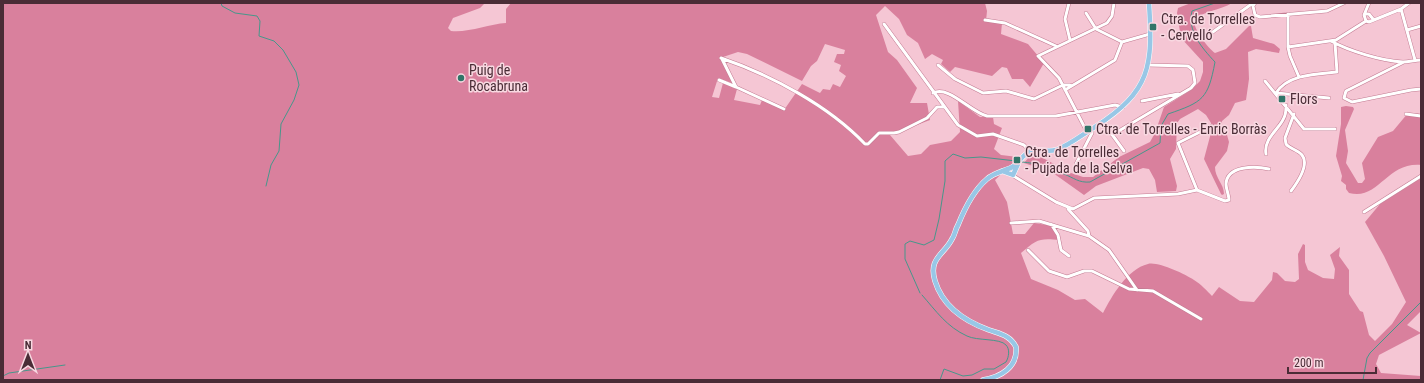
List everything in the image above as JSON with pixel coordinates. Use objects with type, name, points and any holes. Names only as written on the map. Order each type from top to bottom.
[{"type":"main road","points":[[983,380],[994,377],[1008,369],[1015,360],[1016,347],[1012,340],[1006,336],[969,322],[953,311],[940,293],[934,280],[933,270],[936,260],[952,240],[960,220],[979,188],[987,179],[1002,172],[1011,171],[1030,152],[1058,149],[1103,122],[1123,107],[1143,82],[1148,65],[1150,34],[1149,3]]},
{"type":"street","points":[[1069,3],[1065,19],[1070,40]]},
{"type":"street","points":[[1087,132],[1059,78],[1038,56],[1087,31],[1096,29],[1107,23],[1112,16],[1114,3]]},
{"type":"street","points":[[1254,3],[1253,6],[1257,17],[1327,11],[1344,3]]},
{"type":"street","points":[[1206,37],[1254,3]]},
{"type":"street","points":[[1366,21],[1365,14],[1369,3]]},
{"type":"street","points":[[1288,47],[1331,41],[1366,21],[1369,22],[1373,19],[1377,19],[1401,9],[1409,3]]},
{"type":"street","points":[[1401,9],[1415,60]]},
{"type":"street","points":[[1086,13],[1096,29],[1122,42],[1150,34]]},
{"type":"street","points":[[1288,14],[1288,47],[1290,56],[1299,77]]},
{"type":"street","points":[[1365,14],[1370,14],[1373,19]]},
{"type":"street","points":[[985,20],[1005,23],[1056,46]]},
{"type":"street","points":[[884,24],[943,107],[958,125],[977,136],[993,134],[1027,146],[1030,152]]},
{"type":"street","points":[[1407,30],[1421,26]]},
{"type":"street","points":[[1339,37],[1340,46]]},
{"type":"street","points":[[1331,41],[1340,46],[1391,61],[1404,62],[1421,60]]},
{"type":"street","points":[[1065,90],[1070,85],[1115,60],[1122,42]]},
{"type":"street","points":[[1276,93],[1279,88],[1299,77],[1337,72],[1335,43]]},
{"type":"street","points":[[736,87],[722,58],[762,75],[796,92],[849,127],[865,144],[869,143],[880,133],[899,132],[927,118],[937,108],[943,107]]},
{"type":"street","points":[[1391,61],[1393,68]]},
{"type":"street","points":[[1404,62],[1346,91],[1344,98],[1352,102],[1411,90],[1421,90]]},
{"type":"street","points":[[938,64],[955,79],[983,93],[1006,91],[1034,99],[1062,85],[1070,85]]},
{"type":"street","points":[[1112,135],[1194,86],[1195,82],[1193,70],[1188,66],[1148,65]]},
{"type":"street","points":[[719,80],[784,108]]},
{"type":"street","points":[[1265,81],[1294,114],[1304,129],[1335,130]]},
{"type":"street","points":[[933,93],[937,91],[947,92],[977,113],[987,116],[1056,116],[1115,105],[1123,107]]},
{"type":"street","points":[[1276,93],[1329,98]]},
{"type":"street","points":[[1142,101],[1179,94]]},
{"type":"street","points":[[1266,154],[1265,148],[1275,129],[1283,120],[1286,105]]},
{"type":"street","points":[[1291,191],[1298,183],[1303,169],[1304,160],[1302,155],[1286,144],[1285,138],[1294,114]]},
{"type":"street","points":[[1406,114],[1421,116]]},
{"type":"street","points":[[1103,122],[1124,151]]},
{"type":"street","points":[[1197,190],[1178,143],[1212,126]]},
{"type":"street","points":[[1076,164],[1092,133],[1092,128]]},
{"type":"street","points":[[1067,208],[1076,208],[1094,198],[1178,194],[1197,190],[1225,201],[1229,200],[1226,184],[1229,176],[1244,167],[1269,169]]},
{"type":"street","points":[[1011,171],[1067,208],[1088,231],[1089,236]]},
{"type":"street","points":[[1364,212],[1421,176]]},
{"type":"street","points":[[1011,223],[1039,221],[1089,236],[1109,250],[1137,290]]},
{"type":"street","points":[[1051,224],[1058,235],[1063,253],[1069,256]]},
{"type":"street","points":[[1028,250],[1049,271],[1067,277],[1084,271],[1092,271],[1129,289],[1153,291],[1201,319]]},
{"type":"shaded area","points":[[3,3],[485,3],[480,8],[453,18],[448,28],[451,31],[458,31],[506,23],[506,9],[511,3],[985,3],[987,11],[986,21],[1002,23],[1001,34],[1028,44],[1044,63],[1030,87],[1023,79],[1012,79],[1007,68],[1002,67],[992,76],[955,67],[950,72],[941,64],[943,60],[932,54],[925,59],[918,43],[907,35],[899,19],[885,6],[876,15],[888,52],[897,60],[917,88],[910,103],[927,103],[930,120],[890,135],[908,156],[921,154],[930,145],[951,141],[960,132],[958,101],[980,117],[993,117],[994,124],[1002,128],[994,149],[1001,155],[1019,157],[995,180],[1007,202],[1013,234],[1025,234],[1034,223],[1053,226],[1060,240],[1039,240],[1021,253],[1031,279],[1058,290],[1075,300],[1085,299],[1103,313],[1116,291],[1127,277],[1133,271],[1148,264],[1158,264],[1164,266],[1194,280],[1212,296],[1219,287],[1240,301],[1254,302],[1272,280],[1273,272],[1277,273],[1285,281],[1295,282],[1299,279],[1298,254],[1303,244],[1305,245],[1305,262],[1308,270],[1323,278],[1334,279],[1335,269],[1330,255],[1340,247],[1339,256],[1349,270],[1349,294],[1360,311],[1363,312],[1369,335],[1375,341],[1392,324],[1406,302],[1384,256],[1365,222],[1380,204],[1421,178],[1421,311],[1407,325],[1421,333],[1379,355],[1376,364],[1381,373],[1421,376],[1421,380],[3,380]],"holes":[[[825,44],[845,50],[844,54],[837,54],[834,62],[841,65],[839,71],[846,76],[840,87],[833,84],[830,90],[823,89],[820,93],[802,84],[784,110],[762,100],[760,105],[734,100],[737,89],[723,83],[719,98],[712,97],[718,78],[734,84],[721,60],[723,57],[738,52],[747,54],[802,81],[811,66],[817,61]]]},
{"type":"shaded area","points":[[1191,3],[1232,3],[1200,15],[1194,21],[1196,29],[1215,53],[1226,49],[1249,26],[1251,26],[1253,38],[1274,44],[1280,49],[1279,53],[1256,49],[1248,52],[1249,79],[1246,100],[1235,103],[1229,115],[1222,121],[1220,128],[1227,135],[1229,142],[1227,151],[1215,167],[1216,174],[1224,190],[1224,194],[1221,194],[1204,159],[1212,129],[1211,123],[1206,115],[1198,109],[1180,119],[1177,123],[1176,149],[1170,159],[1177,186],[1176,191],[1157,192],[1155,180],[1149,169],[1143,168],[1096,186],[1084,195],[1053,173],[1024,163],[1029,157],[1041,157],[1071,173],[1083,177],[1093,177],[1119,157],[1150,142],[1155,133],[1164,107],[1191,90],[1200,81],[1203,72],[1203,62],[1181,38],[1177,13],[1178,8]]},
{"type":"shaded area","points":[[1341,107],[1353,107],[1354,109],[1345,130],[1348,151],[1346,163],[1358,183],[1362,183],[1365,179],[1362,163],[1378,137],[1393,131],[1408,113],[1421,114],[1421,165],[1399,169],[1368,192],[1359,194],[1349,193],[1346,189],[1346,185],[1341,181],[1342,176],[1336,156],[1341,124]]},
{"type":"waterway","points":[[221,3],[222,6],[235,13],[257,16],[260,21],[259,36],[274,41],[283,50],[296,72],[299,85],[294,100],[281,124],[279,151],[271,165],[266,186]]},
{"type":"waterway","points":[[1022,162],[1044,166],[1080,181],[1090,182],[1160,143],[1161,126],[1168,114],[1196,102],[1206,92],[1210,84],[1215,62],[1197,39],[1191,18],[1192,11],[1215,3]]},
{"type":"waterway","points":[[920,293],[905,259],[905,244],[910,241],[924,245],[934,240],[945,181],[945,161],[953,154],[965,158],[981,157],[1016,161]]},
{"type":"waterway","points":[[922,295],[942,318],[960,332],[971,338],[999,341],[1006,345],[1009,351],[1006,362],[994,369],[984,369],[972,375],[963,376],[944,369],[940,380]]},
{"type":"waterway","points":[[1363,380],[1367,358],[1370,353],[1421,302]]},
{"type":"waterway","points":[[3,376],[9,373],[65,365]]},
{"type":"place","name":"Ctra. de Torrelles - Cervelló","points":[[1153,27]]},
{"type":"place","name":"Puig de Rocabruna","points":[[461,78]]},
{"type":"place","name":"Flors","points":[[1282,99]]},
{"type":"place","name":"Ctra. de Torrelles - Enric Borràs","points":[[1088,129]]},
{"type":"place","name":"Ctra. de Torrelles - Pujada de la Selva","points":[[1017,160]]}]
